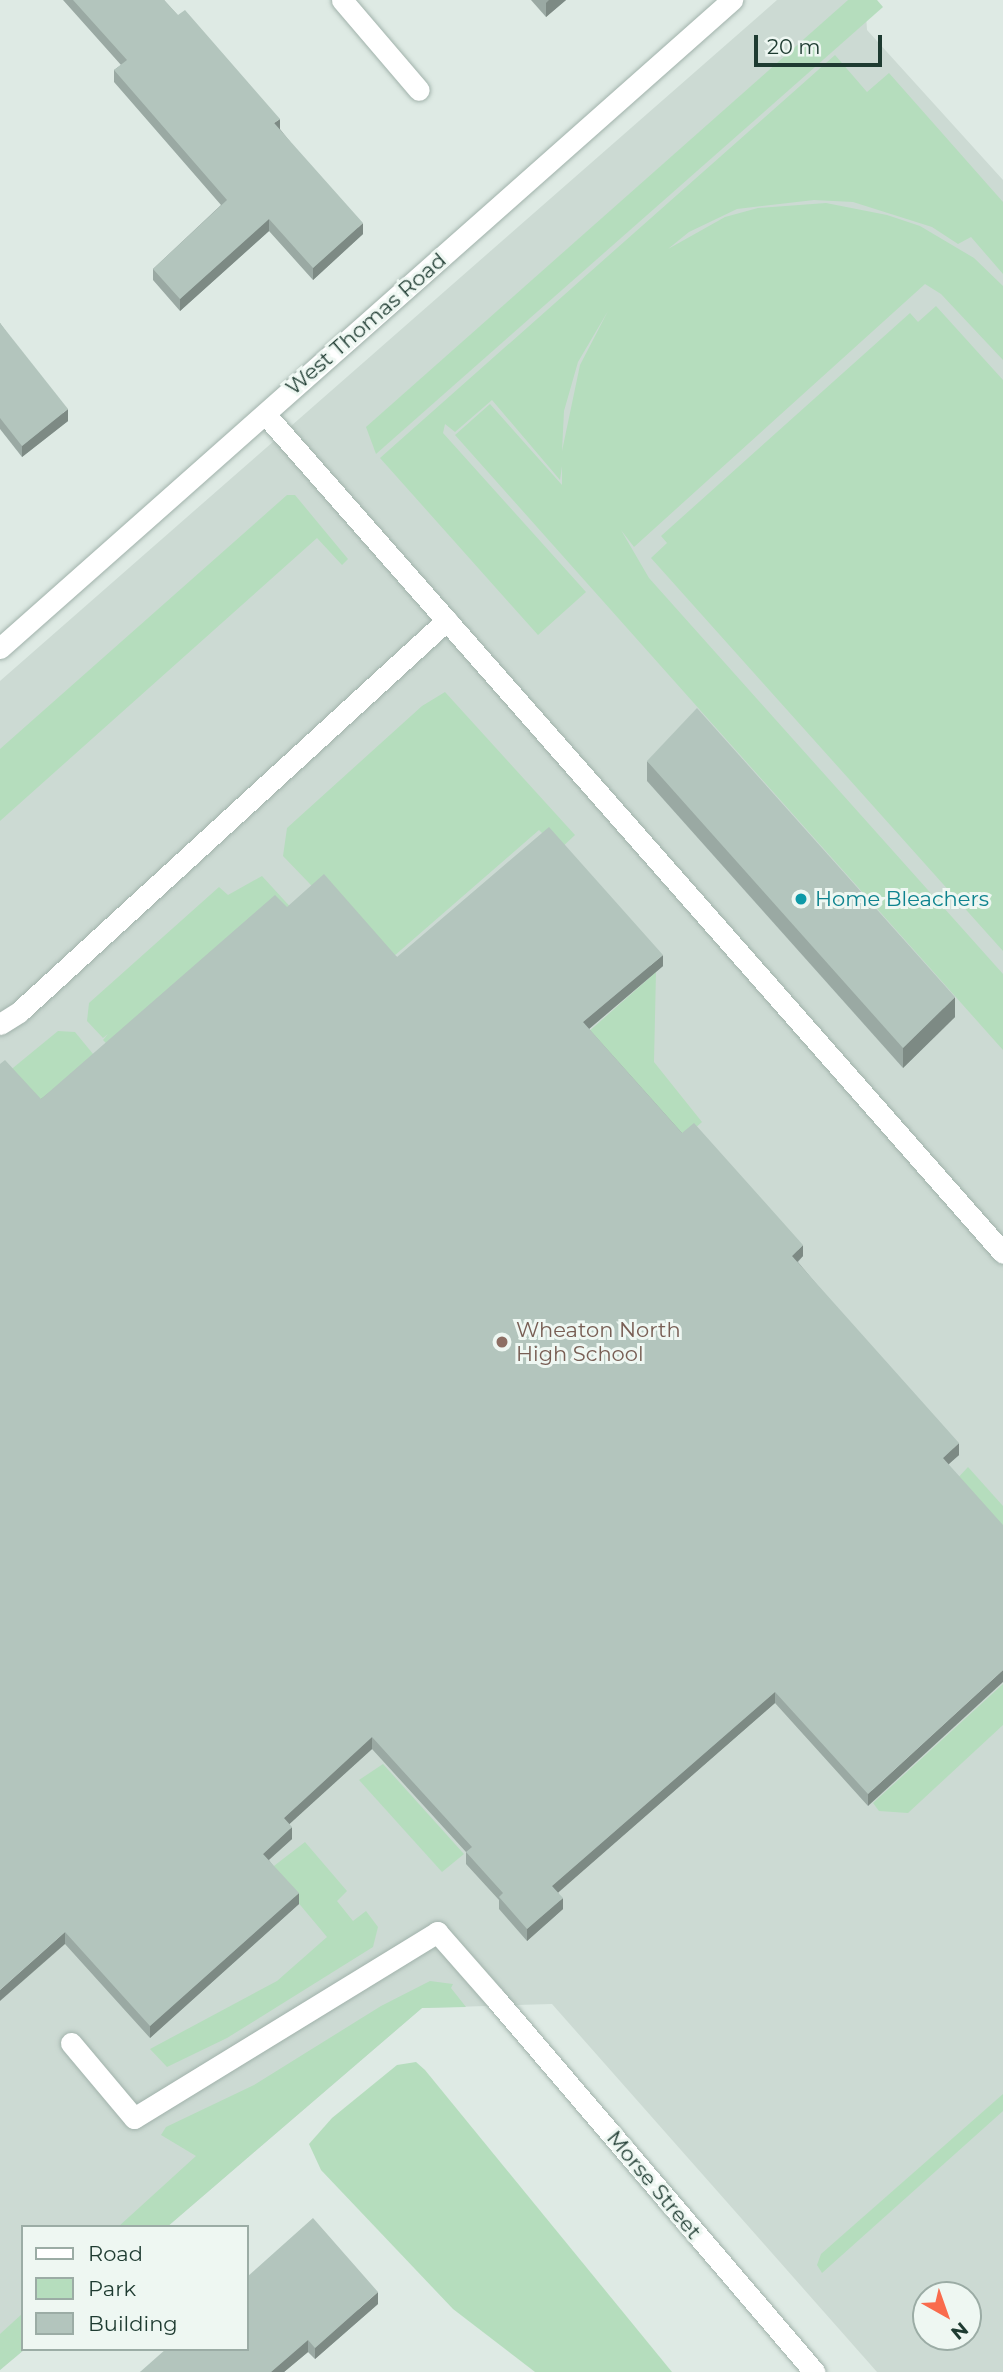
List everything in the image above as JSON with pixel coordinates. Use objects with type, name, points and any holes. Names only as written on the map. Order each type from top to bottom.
[{"type":"street","points":[[342,0],[419,90]]},
{"type":"street","name":"West Thomas Road","points":[[0,648],[732,0]]},
{"type":"street","points":[[265,414],[1003,1253]]},
{"type":"street","points":[[0,1024],[19,1012],[447,620]]},
{"type":"street","name":"Morse Street","points":[[71,2043],[134,2118],[437,1932],[814,2372]]},
{"type":"shaded area","name":"Wheaton North High School","points":[[777,0],[865,0],[867,30],[1003,180],[1003,2372],[877,2372],[552,2004],[422,2008],[169,2225],[21,2225],[23,2351],[0,2370],[0,681]]},
{"type":"green space","points":[[848,0],[877,0],[883,7],[376,454],[366,427]]},
{"type":"green space","points":[[835,55],[867,92],[889,73],[1003,202],[1003,274],[971,237],[958,244],[932,227],[853,202],[814,200],[737,209],[689,232],[668,249],[725,217],[758,208],[826,203],[887,215],[920,226],[974,258],[1003,286],[1003,360],[941,294],[925,284],[634,547],[621,530],[649,578],[1003,974],[1003,1050],[455,435],[490,404],[562,485],[562,466],[560,480],[492,400],[455,432],[445,424],[443,433],[586,592],[538,635],[380,458]],"holes":[[[608,311],[580,365],[562,451],[564,411],[578,362]]]},
{"type":"green space","points":[[936,306],[1003,380],[1003,951],[651,558],[667,543],[661,536],[910,313],[918,322]]},
{"type":"green space","points":[[287,495],[295,495],[348,559],[342,565],[317,538],[0,821],[0,749]]},
{"type":"green space","points":[[445,692],[575,835],[559,850],[539,830],[386,963],[283,856],[287,828],[422,706]]},
{"type":"green space","points":[[262,876],[295,912],[112,1049],[103,1040],[108,1034],[103,1038],[87,1021],[89,1003],[219,887],[228,895]]},
{"type":"green space","points":[[656,972],[654,1062],[702,1122],[682,1140],[586,1034]]},
{"type":"green space","points":[[58,1031],[75,1032],[98,1060],[41,1111],[8,1072]]},
{"type":"green space","points":[[968,1467],[1003,1506],[1003,1535],[955,1481]]},
{"type":"green space","points":[[1003,1684],[1003,1725],[908,1813],[879,1811],[873,1803]]},
{"type":"green space","points":[[383,1764],[464,1854],[442,1872],[359,1780]]},
{"type":"green space","points":[[305,1842],[347,1891],[337,1901],[353,1921],[366,1911],[378,1927],[373,1947],[227,2038],[167,2067],[150,2049],[277,1981],[327,1937],[270,1869]]},
{"type":"green space","points":[[430,1981],[453,1984],[451,1988],[466,2007],[422,2008],[169,2225],[120,2225],[196,2156],[161,2135],[166,2127],[254,2085],[381,2006]]},
{"type":"green space","points":[[416,2062],[672,2372],[535,2372],[453,2309],[321,2170],[309,2144],[332,2118],[397,2065]]},
{"type":"green space","points":[[1003,2094],[1003,2111],[822,2273],[817,2265],[821,2254]]},
{"type":"green space","points":[[21,2315],[23,2351],[0,2370],[0,2334]]},
{"type":"building","points":[[73,0],[164,0],[178,15],[185,10],[280,119],[274,123],[363,223],[313,268],[269,219],[180,299],[153,269],[227,200],[114,70],[127,60]]},
{"type":"building","points":[[0,323],[68,409],[22,446],[0,418]]},
{"type":"building","name":"Home Bleachers","points":[[697,708],[955,997],[903,1048],[647,761]]},
{"type":"building","points":[[549,827],[663,955],[583,1022],[682,1133],[694,1123],[803,1245],[792,1256],[959,1443],[943,1458],[1003,1525],[1003,1670],[868,1794],[775,1692],[552,1886],[563,1898],[527,1929],[499,1897],[503,1893],[466,1852],[472,1847],[372,1737],[284,1818],[292,1827],[263,1854],[299,1893],[150,2026],[65,1932],[0,1990],[0,1064],[5,1060],[41,1099],[275,895],[287,907],[324,874],[397,957]]},
{"type":"building","points":[[313,2218],[378,2292],[315,2348],[308,2340],[271,2372],[140,2372],[164,2351],[248,2351],[248,2276]]},
{"type":"place","name":"Home Bleachers","points":[[801,899]]},
{"type":"place","name":"Wheaton North High School","points":[[502,1342]]}]
